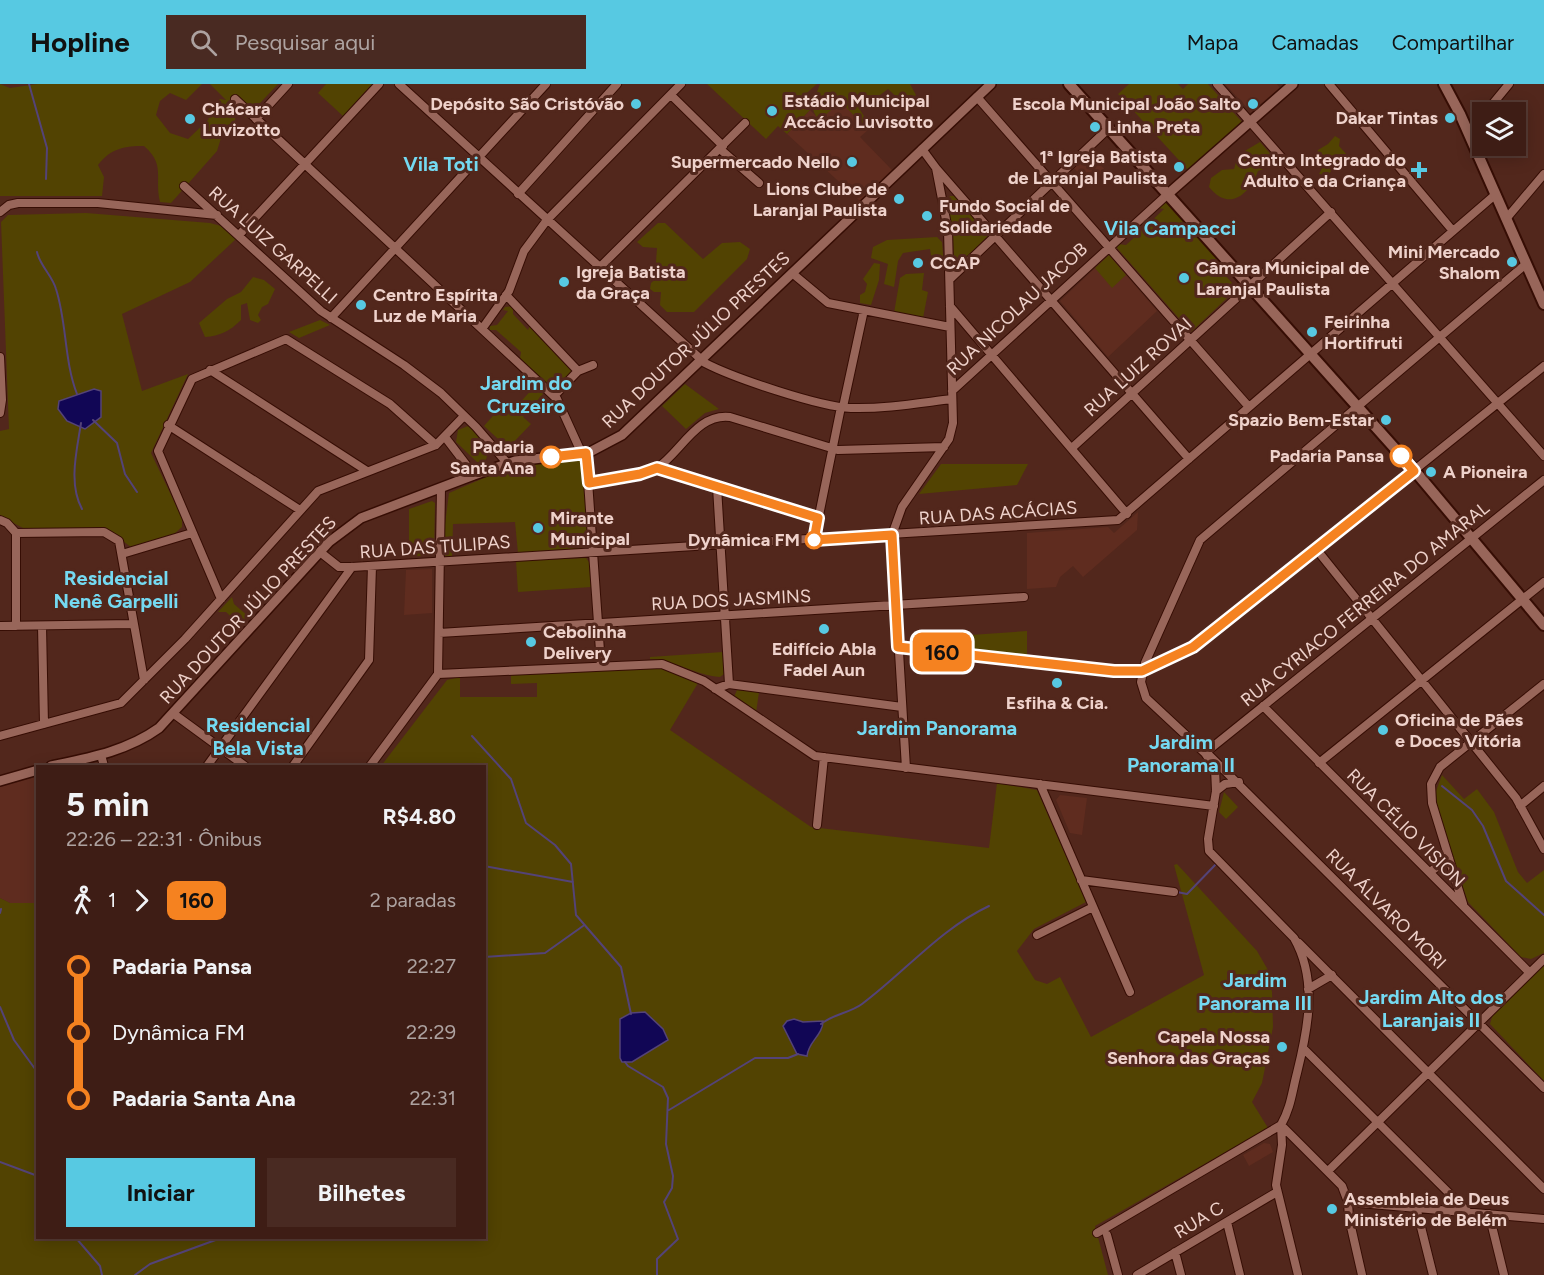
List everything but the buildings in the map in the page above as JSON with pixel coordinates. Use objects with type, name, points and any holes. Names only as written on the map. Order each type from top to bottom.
[{"type":"main road","points":[[1069,84],[1472,537],[1544,625]]},
{"type":"main road","points":[[1444,84],[1469,134],[1544,304]]},
{"type":"street","points":[[256,119],[288,84]]},
{"type":"street","points":[[239,235],[379,84]]},
{"type":"street","points":[[399,84],[702,360],[750,380],[842,407],[879,408],[952,395]]},
{"type":"street","points":[[331,318],[546,84]]},
{"type":"street","points":[[519,194],[617,84]]},
{"type":"street","points":[[482,329],[506,295],[524,251],[547,220],[681,84]]},
{"type":"street","name":"RUA DOUTOR JÚLIO PRESTES","points":[[55,765],[101,754],[144,738],[174,714],[320,552],[337,534],[356,521],[507,463],[584,453],[628,430],[991,84]]},
{"type":"street","points":[[1217,84],[1544,456]]},
{"type":"street","name":"RUA NICOLAU JACOB","points":[[952,395],[992,355],[1168,194],[1293,84]]},
{"type":"street","points":[[1329,84],[1453,231]]},
{"type":"street","points":[[1494,102],[1509,84]]},
{"type":"street","points":[[671,95],[759,183]]},
{"type":"street","points":[[977,97],[1249,407]]},
{"type":"street","points":[[235,99],[561,405],[584,453],[589,483],[601,665]]},
{"type":"street","points":[[600,267],[746,123]]},
{"type":"street","points":[[950,279],[1109,128]]},
{"type":"street","points":[[1469,134],[1472,130]]},
{"type":"street","points":[[922,149],[957,193],[1189,459]]},
{"type":"street","points":[[906,768],[892,535],[902,507],[944,447],[952,428],[949,238],[936,168]]},
{"type":"street","points":[[1506,219],[1544,174]]},
{"type":"street","name":"RUA LUIZ GARPELLI","points":[[184,186],[331,318],[416,374],[464,416],[507,463]]},
{"type":"street","points":[[942,200],[947,194],[957,193]]},
{"type":"street","points":[[950,306],[1073,447],[1127,514],[1496,194]]},
{"type":"street","points":[[0,212],[9,205],[18,203],[86,202],[217,215]]},
{"type":"street","name":"RUA LUIZ ROVAI","points":[[1073,447],[1331,212]]},
{"type":"street","points":[[1142,671],[1198,542],[1526,264]]},
{"type":"street","points":[[792,273],[824,301],[950,327]]},
{"type":"street","points":[[506,295],[578,371]]},
{"type":"street","points":[[814,540],[864,310]]},
{"type":"street","points":[[221,599],[160,457],[159,445],[189,381],[286,339],[390,404],[436,445]]},
{"type":"street","points":[[0,357],[2,400],[0,413]]},
{"type":"street","points":[[554,396],[578,371],[593,365]]},
{"type":"street","points":[[898,647],[1076,669],[1142,671],[1198,644],[1544,366]]},
{"type":"street","points":[[210,370],[367,471]]},
{"type":"street","points":[[0,736],[117,705],[221,599],[300,510],[325,486],[436,445],[464,416]]},
{"type":"street","points":[[589,483],[640,474],[657,468],[705,422],[718,416],[730,417],[832,449],[944,447]]},
{"type":"street","points":[[168,425],[300,510]]},
{"type":"street","points":[[445,437],[474,475]]},
{"type":"street","points":[[657,468],[818,518]]},
{"type":"street","name":"RUA CYRIACO FERREIRA DO AMARAL","points":[[1205,753],[1544,480]]},
{"type":"street","points":[[717,486],[729,684]]},
{"type":"street","points":[[371,765],[438,674],[441,488]]},
{"type":"street","name":"RUA DAS ACÁCIAS","points":[[593,553],[1118,520],[1127,514]]},
{"type":"street","points":[[0,520],[7,522],[16,533],[16,626]]},
{"type":"street","points":[[16,533],[104,532],[119,541],[144,680]]},
{"type":"street","points":[[122,554],[192,533]]},
{"type":"street","points":[[1317,550],[1520,806],[1544,849]]},
{"type":"street","name":"RUA DAS TULIPAS","points":[[320,552],[339,567],[593,553]]},
{"type":"street","points":[[294,765],[369,660],[372,566]]},
{"type":"street","points":[[339,567],[344,579]]},
{"type":"street","points":[[208,765],[352,567]]},
{"type":"street","points":[[1319,763],[1544,582]]},
{"type":"street","name":"RUA DOS JASMINS","points":[[439,633],[1024,597]]},
{"type":"street","points":[[0,626],[133,624]]},
{"type":"street","points":[[42,626],[44,724]]},
{"type":"street","points":[[438,674],[601,665],[667,665],[685,671],[808,752],[824,757],[1214,806]]},
{"type":"street","name":"RUA ÁLVARO MORI","points":[[1142,671],[1141,688],[1146,698],[1239,782],[1544,1088]]},
{"type":"street","points":[[715,689],[729,684],[902,707]]},
{"type":"street","points":[[1464,906],[1432,803],[1431,784],[1440,767],[1544,684]]},
{"type":"street","name":"RUA CÉLIO VISION","points":[[1263,706],[1529,972]]},
{"type":"street","points":[[174,714],[244,765]]},
{"type":"street","points":[[1205,753],[1216,772],[1216,791],[1208,839],[1209,852],[1544,1189]]},
{"type":"street","points":[[101,754],[104,765]]},
{"type":"street","points":[[817,825],[824,757]]},
{"type":"street","points":[[0,781],[36,771]]},
{"type":"street","points":[[1216,791],[1225,784],[1239,782]]},
{"type":"street","points":[[1040,784],[1130,992]]},
{"type":"street","points":[[1520,806],[1544,786]]},
{"type":"street","points":[[1430,872],[1449,858]]},
{"type":"street","points":[[1081,880],[1174,892]]},
{"type":"street","points":[[1037,935],[1093,907]]},
{"type":"street","points":[[1294,938],[1302,956],[1308,989],[1309,1019],[1292,1102],[1281,1125],[1277,1192],[1298,1275]]},
{"type":"street","points":[[1328,1171],[1544,959]]},
{"type":"street","points":[[1308,989],[1332,975]]},
{"type":"street","points":[[1304,1048],[1468,1212]]},
{"type":"street","points":[[1097,1233],[1281,1125]]},
{"type":"street","points":[[1281,1125],[1342,1186],[1348,1202],[1349,1218],[1362,1275]]},
{"type":"street","name":"RUA C","points":[[1137,1275],[1277,1192]]},
{"type":"street","points":[[1348,1202],[1544,1219]]},
{"type":"street","points":[[1416,1207],[1433,1275]]},
{"type":"street","points":[[1489,1214],[1504,1275]]},
{"type":"street","points":[[1227,1222],[1240,1275]]},
{"type":"street","points":[[1107,1235],[1118,1275]]},
{"type":"street","points":[[1175,1252],[1181,1275]]},
{"type":"shaded area","points":[[0,84],[10,88],[38,84],[202,84],[186,100],[170,93],[160,101],[156,115],[170,133],[188,139],[209,119],[204,114],[220,99],[226,100],[210,84],[278,84],[246,118],[236,110],[234,132],[221,138],[217,151],[171,203],[160,202],[157,165],[151,153],[144,146],[119,149],[103,159],[98,165],[104,177],[102,196],[0,196]]},
{"type":"shaded area","points":[[326,84],[372,84],[343,116],[318,93]]},
{"type":"shaded area","name":"Estádio Municipal Accácio Luvisotto","points":[[707,84],[817,84],[800,99],[810,110],[787,134],[778,126],[766,139]]},
{"type":"shaded area","points":[[820,84],[910,84],[916,95],[905,105],[888,89],[860,110],[868,122],[863,125],[841,102],[819,120],[813,111],[813,106]]},
{"type":"shaded area","points":[[1129,84],[1178,84],[1183,89],[1188,84],[1208,84],[1242,122],[1188,170],[1118,94]]},
{"type":"shaded area","name":"Escola Municipal João Salto","points":[[1225,84],[1277,84],[1280,88],[1251,112]]},
{"type":"shaded area","points":[[841,101],[868,130],[860,137],[892,170],[860,201],[787,134],[810,110],[819,119]]},
{"type":"shaded area","points":[[1335,136],[1340,139],[1339,146],[1349,157],[1336,165],[1328,175],[1319,174],[1322,168],[1316,156],[1318,150]]},
{"type":"shaded area","points":[[1260,142],[1274,158],[1274,165],[1258,171],[1249,187],[1238,197],[1231,199],[1216,194],[1209,187],[1211,178],[1222,170],[1234,169],[1238,155]]},
{"type":"shaded area","points":[[1090,153],[1105,170],[1089,185],[1074,168]]},
{"type":"shaded area","points":[[950,196],[956,196],[989,235],[957,266],[954,264],[953,235],[946,202]]},
{"type":"shaded area","points":[[1167,201],[1220,260],[1220,270],[1236,287],[1238,279],[1242,284],[1191,332],[1117,248],[1118,244],[1126,245],[1139,233],[1134,230],[1141,231],[1164,209],[1158,208]]},
{"type":"shaded area","points":[[86,213],[210,223],[221,226],[236,239],[190,282],[122,314],[142,391],[188,374],[151,453],[182,518],[182,527],[174,534],[131,547],[105,528],[25,529],[0,516],[0,431],[9,429],[1,222],[8,215]]},
{"type":"shaded area","points":[[658,223],[665,223],[703,259],[722,243],[740,242],[750,249],[747,259],[694,312],[667,312],[660,305],[661,292],[654,292],[650,289],[651,283],[662,273],[656,262],[657,248],[643,247],[637,242]]},
{"type":"shaded area","points":[[937,237],[942,242],[944,266],[931,255],[930,249],[903,253],[898,261],[894,287],[884,284],[888,264],[871,258],[873,247],[887,240]]},
{"type":"shaded area","points":[[1109,255],[1157,311],[1108,357],[1060,301]]},
{"type":"shaded area","points":[[1109,255],[1126,275],[1112,288],[1095,268]]},
{"type":"shaded area","points":[[874,263],[880,264],[879,280],[871,305],[860,303],[860,295],[865,292],[867,284],[863,279]]},
{"type":"shaded area","points":[[924,273],[922,290],[928,292],[923,318],[894,313],[900,278],[906,274]]},
{"type":"shaded area","points":[[253,277],[264,280],[275,289],[268,304],[262,307],[258,315],[261,320],[258,323],[250,320],[247,303],[241,305],[241,320],[233,327],[220,334],[205,337],[199,323],[227,299],[241,292]]},
{"type":"shaded area","points":[[513,306],[513,314],[528,330],[530,325],[572,370],[556,389],[550,388],[520,359],[521,352],[496,330],[490,330],[490,326],[497,325],[508,311],[503,310],[505,307]]},
{"type":"shaded area","points":[[320,320],[330,325],[299,338],[289,332]]},
{"type":"shaded area","points":[[685,384],[719,409],[705,413],[686,429],[662,406]]},
{"type":"shaded area","points":[[535,386],[543,394],[523,417],[531,424],[508,448],[484,426],[506,401],[515,408]]},
{"type":"shaded area","points":[[94,389],[101,391],[101,417],[85,429],[67,421],[58,409],[59,401]]},
{"type":"shaded area","points":[[468,426],[474,430],[488,453],[485,463],[477,462],[456,442],[458,430]]},
{"type":"shaded area","points":[[577,459],[583,463],[589,543],[585,548],[518,553],[515,522],[453,524],[452,558],[445,556],[445,524],[449,493],[512,466]]},
{"type":"shaded area","points":[[941,464],[1028,464],[1017,485],[919,494]]},
{"type":"shaded area","points":[[432,501],[435,503],[434,551],[429,555],[409,557],[409,509]]},
{"type":"shaded area","points":[[1138,512],[1137,530],[1083,577],[1073,566],[1060,577],[1056,587],[1027,589],[1027,533],[1108,527],[1114,533]]},
{"type":"shaded area","points":[[586,558],[589,562],[591,587],[518,592],[516,561]]},
{"type":"shaded area","points":[[432,569],[432,613],[404,615],[406,570]]},
{"type":"shaded area","points":[[232,597],[234,604],[249,617],[241,626],[226,612],[218,612]]},
{"type":"shaded area","points":[[1027,631],[1027,656],[927,644],[927,638]]},
{"type":"shaded area","points":[[723,652],[724,674],[720,677],[650,659],[650,657]]},
{"type":"shaded area","points":[[652,666],[666,668],[698,683],[670,730],[811,827],[989,848],[997,783],[1037,790],[1086,902],[1034,929],[1017,951],[1035,980],[1047,984],[1060,977],[1091,1037],[1204,975],[1174,865],[1177,864],[1257,951],[1268,970],[1272,992],[1273,1027],[1262,1083],[1252,1102],[1268,1128],[1095,1226],[1108,1275],[0,1275],[0,898],[10,903],[36,903],[36,1239],[486,1239],[486,765],[382,765],[447,680],[460,677],[460,697],[537,697],[537,683],[511,684],[511,673]]},
{"type":"shaded area","points":[[737,690],[759,692],[756,713],[734,697]]},
{"type":"shaded area","points":[[36,770],[36,903],[10,903],[0,898],[0,781]]},
{"type":"shaded area","points":[[1442,775],[1464,799],[1477,789],[1494,812],[1518,872],[1527,883],[1544,870],[1544,953],[1531,959],[1521,957],[1468,902],[1435,804],[1434,789],[1436,791]]},
{"type":"shaded area","points":[[1224,792],[1238,807],[1226,819],[1219,812]]},
{"type":"shaded area","points":[[1060,795],[1087,798],[1082,835],[1070,833],[1056,800]]},
{"type":"shaded area","points":[[1544,965],[1544,1081],[1490,1024],[1493,1014]]},
{"type":"shaded area","points":[[645,1012],[663,1029],[668,1040],[632,1062],[622,1062],[620,1058],[620,1019],[631,1013]]},
{"type":"shaded area","points":[[794,1019],[803,1022],[823,1021],[821,1030],[807,1056],[797,1054],[783,1026],[787,1021]]},
{"type":"shaded area","points":[[1264,1143],[1270,1144],[1273,1152],[1249,1166],[1243,1155]]},
{"type":"waterway","points":[[29,84],[47,148],[46,179]]},
{"type":"waterway","points":[[37,252],[52,279],[60,302],[70,368],[77,394]]},
{"type":"waterway","points":[[93,420],[117,443],[125,474],[137,492]]},
{"type":"waterway","points":[[81,423],[74,477],[82,509]]},
{"type":"waterway","points":[[472,736],[511,779],[526,823],[555,845],[571,864],[576,915],[621,967],[631,1014]]},
{"type":"waterway","points":[[1442,786],[1472,810],[1483,826],[1506,881],[1544,915]]},
{"type":"waterway","points":[[1177,892],[1187,894],[1218,862]]},
{"type":"waterway","points":[[486,866],[573,882]]},
{"type":"waterway","points":[[821,1024],[862,1004],[939,938],[971,915],[989,906]]},
{"type":"waterway","points":[[0,913],[1,909]]},
{"type":"waterway","points":[[486,957],[545,953],[583,926]]},
{"type":"waterway","points":[[0,1007],[14,1040],[36,1070]]},
{"type":"waterway","points":[[669,1110],[755,1058],[788,1058],[798,1054]]},
{"type":"waterway","points":[[625,1062],[663,1087],[668,1098],[666,1144],[673,1176],[672,1188],[664,1202],[678,1239],[657,1259],[657,1275]]},
{"type":"waterway","points":[[0,1162],[36,1176]]},
{"type":"waterway","points":[[77,1239],[100,1266],[102,1275]]},
{"type":"waterway","points":[[135,1275],[150,1264],[218,1239]]},
{"type":"bus line","name":"160","points":[[551,457],[586,453],[589,483],[640,474],[657,468],[818,518],[814,540],[892,535],[898,647],[1096,671],[1142,671],[1198,644],[1414,471],[1401,456]]},
{"type":"place","name":"Depósito São Cristóvão","points":[[636,104]]},
{"type":"place","name":"Escola Municipal João Salto","points":[[1253,104]]},
{"type":"place","name":"Estádio Municipal Accácio Luvisotto","points":[[772,111]]},
{"type":"place","name":"Dakar Tintas","points":[[1450,118]]},
{"type":"place","name":"Chácara Luvizotto","points":[[190,119]]},
{"type":"place","name":"Linha Preta","points":[[1095,127]]},
{"type":"place","name":"Supermercado Nello","points":[[852,162]]},
{"type":"place","name":"1ª Igreja Batista de Laranjal Paulista","points":[[1179,167]]},
{"type":"place","name":"Centro Integrado do Adulto e da Criança","points":[[1419,170]]},
{"type":"place","name":"Lions Clube de Laranjal Paulista","points":[[899,199]]},
{"type":"place","name":"Fundo Social de Solidariedade","points":[[927,216]]},
{"type":"place","name":"Mini Mercado Shalom","points":[[1512,262]]},
{"type":"place","name":"CCAP","points":[[918,263]]},
{"type":"place","name":"Câmara Municipal de Laranjal Paulista","points":[[1184,278]]},
{"type":"place","name":"Igreja Batista da Graça","points":[[564,282]]},
{"type":"place","name":"Centro Espírita Luz de Maria","points":[[361,305]]},
{"type":"place","name":"Feirinha Hortifruti","points":[[1312,332]]},
{"type":"place","name":"Spazio Bem-Estar","points":[[1386,420]]},
{"type":"place","name":"Padaria Pansa","points":[[1401,456]]},
{"type":"place","name":"Padaria Santa Ana","points":[[551,457]]},
{"type":"place","name":"A Pioneira","points":[[1431,472]]},
{"type":"place","name":"Mirante Municipal","points":[[538,528]]},
{"type":"place","name":"Dynâmica FM","points":[[814,540]]},
{"type":"place","name":"Edifício Abla Fadel Aun","points":[[824,629]]},
{"type":"place","name":"Cebolinha Delivery","points":[[531,642]]},
{"type":"place","name":"Esfiha & Cia.","points":[[1057,683]]},
{"type":"place","name":"Oficina de Pães e Doces Vitória","points":[[1383,730]]},
{"type":"place","name":"Capela Nossa Senhora das Graças","points":[[1282,1047]]},
{"type":"place","name":"Assembleia de Deus Ministério de Belém","points":[[1332,1209]]},
{"type":"district","name":"Vila Toti","points":[[441,164]]},
{"type":"district","name":"Vila Campacci","points":[[1170,228]]},
{"type":"district","name":"Jardim do Cruzeiro","points":[[526,394]]},
{"type":"district","name":"Residencial Nenê Garpelli","points":[[116,590]]},
{"type":"district","name":"Jardim Panorama","points":[[937,728]]},
{"type":"district","name":"Residencial Bela Vista","points":[[258,736]]},
{"type":"district","name":"Jardim Panorama II","points":[[1181,754]]},
{"type":"district","name":"Jardim Panorama III","points":[[1255,992]]},
{"type":"district","name":"Jardim Alto dos Laranjais II","points":[[1431,1008]]}]
